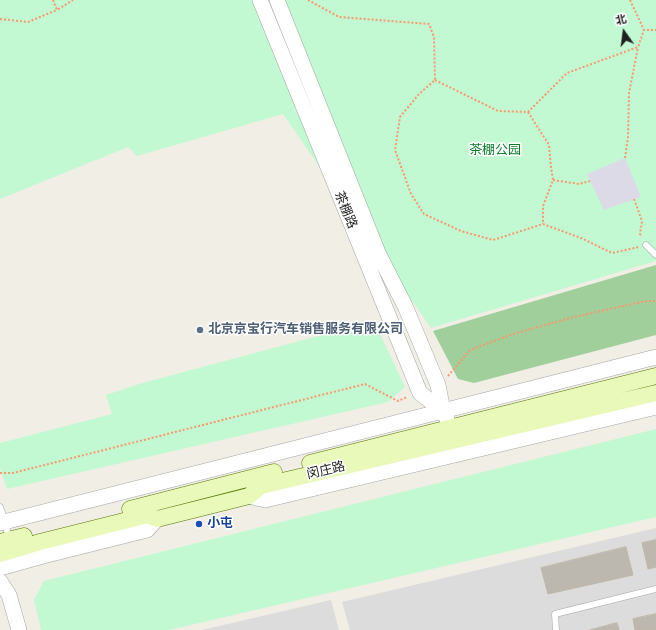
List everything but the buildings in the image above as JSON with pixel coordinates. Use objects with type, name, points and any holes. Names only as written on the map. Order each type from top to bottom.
[{"type":"main road","name":"闵庄路","points":[[0,554],[40,542],[148,515],[152,524],[249,496],[261,486],[453,434],[656,376]]},
{"type":"main road","name":"闵庄路","points":[[3,543],[453,434],[656,393]]},
{"type":"street","name":"茶棚路","points":[[260,0],[420,393]]},
{"type":"street","name":"茶棚路","points":[[276,0],[379,255],[405,306],[438,385],[444,411],[453,434]]},
{"type":"street","points":[[3,522],[656,357]]},
{"type":"street","points":[[420,393],[444,411]]},
{"type":"street","name":"闵庄路","points":[[249,496],[265,500],[656,407]]},
{"type":"street","name":"闵庄路","points":[[0,568],[152,524]]},
{"type":"street","points":[[0,581],[9,595],[19,630]]},
{"type":"lane","points":[[646,246],[656,255]]},
{"type":"lane","points":[[0,507],[3,522],[3,543]]},
{"type":"lane","points":[[556,630],[556,614],[656,589]]},
{"type":"path","points":[[53,0],[57,10]]},
{"type":"path","points":[[0,19],[28,22],[57,10],[73,0]]},
{"type":"path","points":[[308,0],[339,17],[429,24],[434,37],[435,80]]},
{"type":"path","points":[[624,158],[628,136],[629,93],[638,47],[644,30],[630,0]]},
{"type":"path","points":[[644,30],[656,30]]},
{"type":"path","points":[[435,80],[498,111],[528,112],[567,73],[638,47]]},
{"type":"path","points":[[435,80],[419,94],[400,117],[395,150],[411,194],[424,214],[461,231],[493,240],[543,224],[580,238],[612,253],[646,246],[640,234],[642,221],[634,199]]},
{"type":"path","points":[[528,112],[549,145],[554,180],[543,206],[543,224]]},
{"type":"path","points":[[554,180],[579,184],[590,181]]},
{"type":"path","points":[[446,378],[470,350],[514,334],[574,317],[646,301],[656,301]]},
{"type":"path","points":[[0,473],[13,473],[365,384],[398,401],[420,393]]},
{"type":"shaded area","points":[[625,158],[641,197],[604,210],[587,174]]},
{"type":"shaded area","points":[[656,528],[656,630],[350,630],[342,602]]},
{"type":"shaded area","points":[[331,600],[339,630],[202,630]]},
{"type":"green space","name":"茶棚公园","points":[[0,0],[656,0],[656,261],[431,328],[283,114],[137,156],[128,147],[0,199]]},
{"type":"green space","points":[[656,265],[656,335],[474,383],[458,379],[433,331]]},
{"type":"green space","points":[[374,321],[405,387],[388,402],[7,489],[0,468],[0,443],[112,414],[106,395],[139,384]]},
{"type":"green space","points":[[656,429],[656,517],[169,630],[41,630],[34,600],[44,581]]},
{"type":"place","name":"北京京宝行汽车销售服务有限公司","points":[[200,330]]},
{"type":"place","name":"小屯","points":[[199,524]]}]
